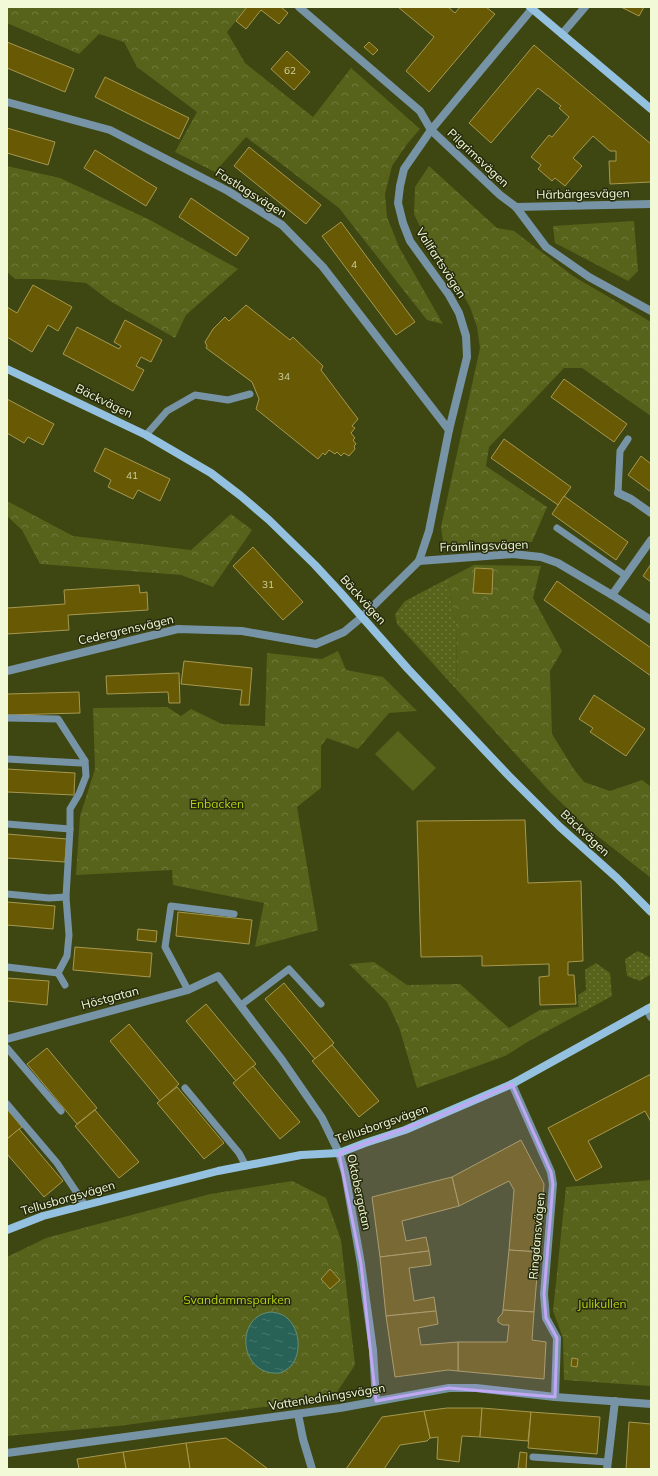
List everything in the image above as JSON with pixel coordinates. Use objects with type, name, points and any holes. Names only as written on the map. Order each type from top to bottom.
[{"type":"street","name":"Pilgrimsvägen","points":[[299,7],[420,111],[431,130],[500,195],[516,207],[546,247],[589,277],[651,311]]},
{"type":"street","points":[[562,34],[585,7]]},
{"type":"street","name":"Vallfartsvägen","points":[[362,617],[418,561],[429,531],[448,430],[467,356],[466,336],[459,313],[449,295],[410,241],[403,223],[398,203],[404,169],[431,130],[531,8]]},
{"type":"street","points":[[531,8],[651,109]]},
{"type":"street","name":"Fastlagsvägen","points":[[7,102],[110,130],[228,190],[282,225],[323,267],[448,430]]},
{"type":"street","name":"Härbärgesvägen","points":[[516,207],[651,204]]},
{"type":"street","name":"Bäckvägen","points":[[7,369],[146,435],[211,473],[241,496],[269,520],[300,550],[408,669],[508,775],[560,827],[617,878],[651,912]]},
{"type":"street","points":[[618,493],[631,499],[651,513]]},
{"type":"street","points":[[612,595],[651,540]]},
{"type":"street","name":"Främlingsvägen","points":[[418,561],[513,554],[541,556],[558,563],[651,620]]},
{"type":"street","name":"Cedergrensvägen","points":[[7,671],[178,629],[242,631],[316,644],[344,632],[362,617]]},
{"type":"street","name":"Höstgatan","points":[[7,1039],[188,990],[218,976]]},
{"type":"street","name":"Oktobergatan","points":[[218,976],[282,1060],[322,1118],[340,1153],[361,1264],[373,1350],[376,1401]]},
{"type":"street","points":[[649,1008],[651,1017]]},
{"type":"street","name":"Tellusborgsvägen","points":[[7,1230],[43,1216],[210,1172],[301,1156],[340,1153],[405,1130],[512,1084],[649,1008]]},
{"type":"street","name":"Ringdansvägen","points":[[512,1084],[551,1172],[553,1184],[544,1294],[546,1318],[557,1338],[555,1396]]},
{"type":"street","name":"Vattenledningsvägen","points":[[7,1453],[340,1408],[449,1388],[476,1388],[651,1404]]},
{"type":"street","points":[[607,1466],[615,1401]]},
{"type":"street","points":[[298,1414],[303,1439],[312,1469]]},
{"type":"lane","points":[[146,435],[167,411],[195,395],[228,400],[250,394]]},
{"type":"lane","points":[[618,493],[620,451],[628,439]]},
{"type":"lane","points":[[558,528],[626,576]]},
{"type":"lane","points":[[7,718],[58,720],[85,761],[86,776],[79,794],[70,809],[66,897],[68,956],[58,973]]},
{"type":"lane","points":[[7,760],[81,763],[85,761]]},
{"type":"lane","points":[[7,824],[70,829]]},
{"type":"lane","points":[[7,894],[49,898],[66,897]]},
{"type":"lane","points":[[188,990],[165,947],[171,906],[234,914]]},
{"type":"lane","points":[[7,967],[58,973]]},
{"type":"lane","points":[[240,1005],[289,969],[321,1004]]},
{"type":"lane","points":[[58,973],[65,985]]},
{"type":"lane","points":[[7,1048],[60,1111]]},
{"type":"lane","points":[[185,1088],[239,1153],[246,1166]]},
{"type":"lane","points":[[7,1104],[57,1163],[85,1205]]},
{"type":"lane","points":[[533,1457],[607,1466]]},
{"type":"highlighted area","points":[[512,1084],[551,1172],[553,1184],[544,1294],[546,1318],[557,1338],[555,1397],[449,1388],[376,1401],[361,1264],[339,1153],[441,1115]]},
{"type":"green space","points":[[7,7],[247,7],[227,32],[245,63],[313,117],[351,68],[420,129],[407,144],[392,166],[385,194],[387,217],[399,247],[443,324],[427,320],[339,208],[246,137],[215,172],[175,152],[197,112],[137,67],[124,42],[99,34],[79,54],[7,23]]},
{"type":"green space","points":[[7,166],[60,178],[150,220],[238,269],[186,315],[175,338],[110,301],[86,283],[43,279],[15,279],[7,272]]},
{"type":"green space","points":[[429,166],[497,228],[514,231],[573,276],[651,322],[651,416],[582,368],[564,368],[489,447],[486,466],[547,507],[532,542],[490,542],[451,548],[443,542],[441,527],[480,348],[477,327],[470,307],[457,284],[428,243],[414,214],[415,187]]},
{"type":"green space","points":[[634,221],[638,271],[628,281],[555,243],[553,226]]},
{"type":"green space","points":[[7,501],[73,536],[191,550],[231,514],[252,530],[213,587],[181,575],[40,564],[22,530],[7,516]]},
{"type":"green space","points":[[474,565],[541,566],[533,598],[562,651],[550,671],[552,734],[573,768],[584,782],[610,791],[642,780],[651,787],[651,878],[591,831],[551,793],[457,690],[456,626],[447,579]]},
{"type":"green space","points":[[447,579],[456,626],[457,690],[397,624],[395,614],[405,601]]},
{"type":"green space","name":"Enbacken","points":[[338,651],[346,670],[383,677],[417,711],[389,713],[358,749],[327,738],[321,746],[321,788],[297,807],[318,930],[255,947],[264,903],[173,885],[172,870],[76,875],[80,816],[95,769],[93,708],[167,707],[181,716],[191,709],[222,724],[265,726],[267,653],[322,659]]},
{"type":"green space","points":[[398,731],[436,768],[413,791],[375,754]]},
{"type":"green space","points":[[638,951],[651,958],[651,974],[640,981],[627,976],[625,959]]},
{"type":"green space","points":[[374,962],[407,985],[460,984],[509,1028],[540,1010],[579,1007],[579,1014],[505,1056],[417,1088],[399,1027],[387,1002],[349,964]]},
{"type":"green space","points":[[596,963],[610,973],[612,996],[579,1014],[578,995],[586,990],[585,970]]},
{"type":"green space","name":"Julikullen","points":[[651,1180],[651,1386],[564,1380],[563,1338],[553,1311],[566,1187]]},
{"type":"green space","name":"Svandammsparken","points":[[292,1181],[326,1198],[341,1240],[355,1365],[333,1398],[118,1426],[7,1436],[7,1257],[46,1238],[210,1194]]},
{"type":"green space","points":[[636,1351],[651,1352],[651,1373],[634,1372]]},
{"type":"water","points":[[272,1312],[287,1318],[295,1328],[298,1341],[295,1361],[290,1367],[280,1373],[266,1372],[256,1365],[249,1356],[246,1345],[247,1333],[251,1323],[260,1315]]},
{"type":"building","points":[[247,7],[281,7],[288,13],[279,24],[261,10],[246,29],[236,21]]},
{"type":"building","points":[[398,7],[448,7],[455,13],[460,7],[486,7],[495,14],[429,92],[406,71],[434,37]]},
{"type":"building","points":[[621,7],[644,7],[639,16]]},
{"type":"building","points":[[7,42],[74,69],[65,92],[7,68]]},
{"type":"building","points":[[369,42],[378,50],[373,55],[364,47]]},
{"type":"building","points":[[534,45],[651,144],[651,182],[610,184],[609,161],[616,161],[616,151],[610,151],[593,136],[573,158],[582,166],[565,186],[555,178],[552,181],[538,169],[541,165],[531,157],[549,135],[552,137],[569,117],[559,108],[561,106],[538,88],[491,143],[469,123]]},
{"type":"building","points":[[287,51],[310,72],[294,90],[271,69]]},
{"type":"building","points":[[105,77],[189,118],[179,139],[95,97]]},
{"type":"building","points":[[7,128],[55,142],[48,165],[7,153]]},
{"type":"building","points":[[249,147],[321,205],[306,224],[234,166]]},
{"type":"building","points":[[95,150],[157,188],[146,206],[84,168]]},
{"type":"building","points":[[191,198],[249,238],[236,256],[179,217]]},
{"type":"building","points":[[341,222],[415,322],[396,335],[322,236]]},
{"type":"building","points":[[33,285],[72,307],[58,331],[48,325],[32,352],[7,337],[7,307],[17,313]]},
{"type":"building","points":[[246,305],[290,340],[293,337],[323,366],[321,370],[358,419],[352,426],[355,428],[351,433],[355,438],[353,440],[356,444],[354,446],[355,449],[349,456],[344,453],[341,456],[337,452],[335,454],[329,450],[325,455],[323,453],[318,459],[256,409],[259,399],[252,382],[206,348],[207,346],[205,342],[213,329],[225,317],[229,321]]},
{"type":"building","points":[[125,320],[162,340],[151,362],[141,357],[136,366],[144,370],[133,391],[63,354],[77,327],[119,349],[121,346],[114,342]]},
{"type":"building","points":[[564,379],[627,424],[614,442],[551,397]]},
{"type":"building","points":[[7,399],[54,424],[43,445],[28,437],[24,443],[7,433]]},
{"type":"building","points":[[504,439],[571,487],[558,505],[491,458]]},
{"type":"building","points":[[105,448],[170,479],[160,501],[138,490],[133,499],[108,487],[111,480],[94,471]]},
{"type":"building","points":[[641,456],[651,464],[651,492],[628,475]]},
{"type":"building","points":[[564,496],[628,542],[616,560],[552,514]]},
{"type":"building","points":[[253,547],[303,602],[283,620],[233,566]]},
{"type":"building","points":[[651,564],[651,582],[643,576]]},
{"type":"building","points":[[475,568],[493,569],[492,594],[473,593]]},
{"type":"building","points":[[557,581],[651,648],[651,676],[544,600]]},
{"type":"building","points":[[139,585],[140,593],[147,592],[148,610],[68,615],[69,630],[7,634],[7,608],[65,604],[64,590]]},
{"type":"building","points":[[184,661],[252,668],[249,705],[240,705],[242,690],[181,684]]},
{"type":"building","points":[[179,673],[180,703],[169,703],[168,692],[107,694],[106,676]]},
{"type":"building","points":[[79,692],[80,713],[7,715],[7,694]]},
{"type":"building","points":[[594,695],[645,729],[626,756],[590,732],[593,728],[579,719]]},
{"type":"building","points":[[7,769],[75,773],[74,795],[7,792]]},
{"type":"building","points":[[525,820],[528,883],[581,881],[583,961],[568,962],[568,975],[574,975],[576,1004],[540,1005],[539,977],[549,976],[549,964],[482,966],[482,956],[421,957],[417,821]]},
{"type":"building","points":[[7,834],[67,839],[65,862],[7,858]]},
{"type":"building","points":[[7,902],[55,906],[53,929],[7,925]]},
{"type":"building","points":[[178,912],[252,920],[249,944],[176,936]]},
{"type":"building","points":[[138,929],[157,931],[156,942],[137,940]]},
{"type":"building","points":[[75,947],[152,953],[150,977],[73,970]]},
{"type":"building","points":[[7,978],[49,981],[47,1005],[7,1001]]},
{"type":"building","points":[[284,983],[334,1043],[315,1059],[265,999]]},
{"type":"building","points":[[206,1004],[256,1064],[236,1081],[186,1021]]},
{"type":"building","points":[[129,1024],[179,1084],[160,1101],[110,1041]]},
{"type":"building","points":[[332,1045],[379,1101],[359,1117],[312,1061]]},
{"type":"building","points":[[47,1048],[97,1108],[77,1124],[27,1064]]},
{"type":"building","points":[[253,1066],[300,1122],[280,1139],[233,1083]]},
{"type":"building","points":[[651,1074],[651,1122],[645,1111],[588,1141],[602,1167],[576,1181],[548,1128]]},
{"type":"building","points":[[177,1087],[224,1143],[204,1159],[157,1103]]},
{"type":"building","points":[[7,1109],[22,1127],[7,1139]]},
{"type":"building","points":[[95,1110],[139,1162],[119,1178],[75,1126]]},
{"type":"building","points":[[19,1129],[63,1181],[44,1197],[7,1154],[7,1139]]},
{"type":"building","points":[[521,1140],[544,1184],[539,1252],[509,1250],[514,1190],[509,1181],[459,1206],[452,1177]]},
{"type":"building","points":[[452,1177],[459,1206],[402,1221],[406,1241],[426,1237],[429,1251],[380,1257],[372,1197]]},
{"type":"building","points":[[509,1250],[539,1252],[534,1312],[503,1310]]},
{"type":"building","points":[[429,1251],[431,1265],[409,1268],[414,1301],[434,1297],[436,1311],[386,1316],[380,1257]]},
{"type":"building","points":[[330,1269],[340,1280],[330,1289],[321,1279]]},
{"type":"building","points":[[503,1310],[534,1312],[532,1340],[546,1342],[544,1379],[458,1371],[458,1342],[507,1342],[509,1325],[503,1325],[498,1322],[498,1318],[502,1314]]},
{"type":"building","points":[[436,1311],[438,1324],[418,1328],[421,1345],[458,1342],[458,1371],[448,1370],[395,1377],[386,1316]]},
{"type":"building","points":[[572,1358],[578,1359],[577,1367],[571,1366]]},
{"type":"building","points":[[447,1408],[482,1408],[480,1437],[462,1436],[459,1462],[437,1459],[438,1437],[430,1438],[424,1411]]},
{"type":"building","points":[[482,1408],[531,1412],[528,1441],[480,1437]]},
{"type":"building","points":[[424,1411],[430,1438],[427,1441],[400,1445],[384,1469],[346,1469],[382,1417]]},
{"type":"building","points":[[531,1412],[600,1417],[597,1454],[528,1448]]},
{"type":"building","points":[[629,1422],[651,1424],[651,1469],[626,1469]]},
{"type":"building","points":[[226,1438],[268,1469],[190,1469],[186,1443]]},
{"type":"building","points":[[186,1443],[190,1469],[126,1469],[123,1452]]},
{"type":"building","points":[[123,1452],[126,1469],[79,1469],[77,1459]]},
{"type":"building","points":[[520,1452],[527,1453],[526,1469],[518,1468]]}]
